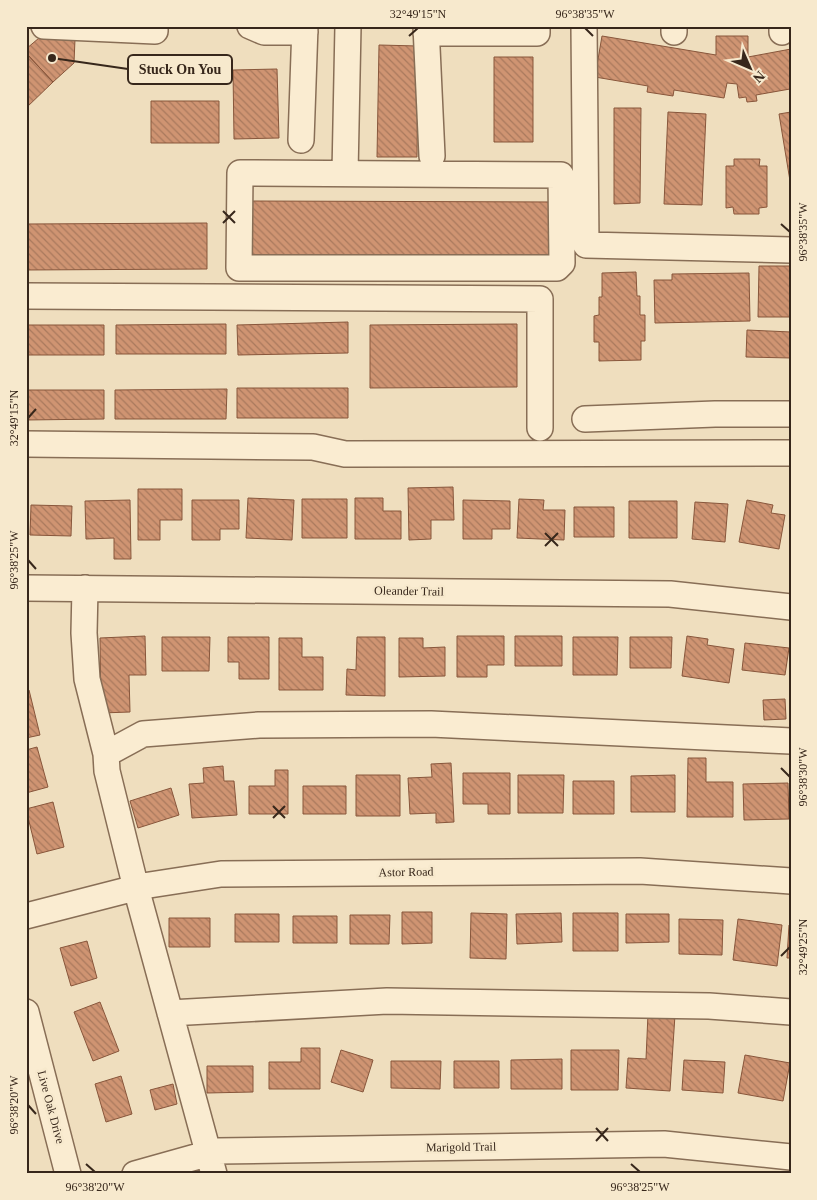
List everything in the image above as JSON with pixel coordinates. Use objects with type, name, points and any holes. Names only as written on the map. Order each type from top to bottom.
[{"type":"street","points":[[44,26],[99,27],[155,32],[155,26]]},
{"type":"street","points":[[250,26],[264,32],[305,29],[301,140]]},
{"type":"street","points":[[346,174],[348,26]]},
{"type":"street","points":[[432,156],[426,30],[537,34],[538,26]]},
{"type":"street","points":[[584,26],[586,245],[791,250]]},
{"type":"street","points":[[240,173],[346,174],[561,175],[562,263],[557,268],[239,268],[240,173]]},
{"type":"street","points":[[26,296],[540,298],[540,428]]},
{"type":"street","points":[[585,419],[715,414],[791,414]]},
{"type":"street","points":[[26,444],[314,447],[345,454],[791,453]]},
{"type":"street","name":"Oleander Trail","points":[[26,588],[670,594],[791,607]]},
{"type":"street","points":[[85,588],[84,633],[87,679],[106,754],[107,771],[136,888],[211,1163]]},
{"type":"street","points":[[106,754],[143,734],[259,725],[431,724],[791,741]]},
{"type":"street","name":"Astor Road","points":[[26,916],[136,888],[222,874],[640,871],[791,881]]},
{"type":"street","points":[[170,1013],[387,1001],[709,1006],[791,1012]]},
{"type":"street","name":"Live Oak Drive","points":[[26,1012],[68,1174]]},
{"type":"street","name":"Marigold Trail","points":[[135,1174],[211,1163],[216,1151],[664,1144],[791,1157]]},
{"type":"building","points":[[602,36],[716,55],[716,36],[748,36],[748,57],[791,49],[791,93],[790,89],[756,95],[757,101],[747,102],[746,97],[739,98],[737,84],[727,83],[724,98],[674,90],[673,96],[647,92],[648,86],[595,77]]},
{"type":"building","points":[[39,38],[75,39],[74,63],[53,82],[26,53],[26,49]]},
{"type":"building","points":[[379,45],[418,46],[417,157],[377,157]]},
{"type":"building","points":[[26,53],[53,82],[26,108]]},
{"type":"building","points":[[494,57],[533,57],[533,142],[494,142]]},
{"type":"building","points":[[277,69],[279,138],[234,139],[233,70]]},
{"type":"building","points":[[151,101],[219,101],[219,143],[151,143]]},
{"type":"building","points":[[614,108],[641,108],[640,203],[614,204]]},
{"type":"building","points":[[668,112],[706,114],[702,205],[664,204]]},
{"type":"building","points":[[791,112],[791,187],[779,114]]},
{"type":"building","points":[[734,159],[760,159],[759,166],[767,166],[767,207],[759,208],[759,214],[734,214],[733,207],[726,208],[726,166],[734,166]]},
{"type":"building","points":[[250,201],[558,202],[557,261],[250,261]]},
{"type":"building","points":[[207,223],[207,269],[26,270],[26,224]]},
{"type":"building","points":[[759,266],[791,266],[791,317],[758,317]]},
{"type":"building","points":[[636,272],[637,296],[640,296],[640,315],[645,315],[645,341],[641,341],[641,360],[599,361],[599,342],[594,342],[594,316],[599,315],[599,297],[602,297],[602,273]]},
{"type":"building","points":[[749,273],[750,321],[655,323],[654,280],[672,280],[672,274]]},
{"type":"building","points":[[348,322],[348,353],[238,355],[237,325]]},
{"type":"building","points":[[226,324],[226,354],[116,354],[116,325]]},
{"type":"building","points":[[517,324],[517,387],[370,388],[370,325]]},
{"type":"building","points":[[26,325],[104,325],[104,355],[26,355]]},
{"type":"building","points":[[747,330],[791,332],[791,358],[746,357]]},
{"type":"building","points":[[237,388],[348,388],[348,418],[237,418]]},
{"type":"building","points":[[227,389],[226,419],[115,419],[115,390]]},
{"type":"building","points":[[26,390],[104,390],[104,419],[26,420]]},
{"type":"building","points":[[453,487],[454,520],[431,520],[431,539],[409,540],[408,488]]},
{"type":"building","points":[[138,489],[182,489],[182,520],[160,520],[160,540],[138,540]]},
{"type":"building","points":[[248,498],[294,500],[292,540],[246,538]]},
{"type":"building","points":[[355,498],[383,498],[383,511],[401,511],[401,539],[355,539]]},
{"type":"building","points":[[302,499],[347,499],[347,538],[302,538]]},
{"type":"building","points":[[519,499],[544,500],[543,510],[565,510],[564,540],[517,538]]},
{"type":"building","points":[[130,500],[131,559],[114,559],[114,538],[86,539],[85,501]]},
{"type":"building","points":[[192,500],[239,500],[239,529],[220,529],[220,540],[192,540]]},
{"type":"building","points":[[463,500],[510,501],[510,529],[492,529],[492,539],[463,539]]},
{"type":"building","points":[[747,500],[773,505],[771,513],[785,515],[779,549],[739,542]]},
{"type":"building","points":[[629,501],[677,501],[677,538],[629,538]]},
{"type":"building","points":[[695,502],[728,504],[725,542],[692,539]]},
{"type":"building","points":[[31,505],[72,506],[71,536],[30,535]]},
{"type":"building","points":[[574,507],[614,507],[614,537],[574,537]]},
{"type":"building","points":[[145,636],[146,675],[129,675],[130,712],[101,713],[100,638]]},
{"type":"building","points":[[457,636],[504,636],[504,665],[487,665],[487,677],[457,677]]},
{"type":"building","points":[[515,636],[562,636],[562,666],[515,666]]},
{"type":"building","points":[[687,636],[708,639],[707,645],[734,649],[729,683],[682,676]]},
{"type":"building","points":[[162,637],[210,637],[209,671],[162,671]]},
{"type":"building","points":[[228,637],[269,637],[269,679],[239,679],[239,662],[228,662]]},
{"type":"building","points":[[357,637],[385,637],[385,696],[346,695],[347,669],[356,670]]},
{"type":"building","points":[[573,637],[618,637],[617,675],[573,675]]},
{"type":"building","points":[[630,637],[672,637],[671,668],[630,668]]},
{"type":"building","points":[[279,638],[302,638],[302,657],[323,657],[323,690],[279,690]]},
{"type":"building","points":[[399,638],[423,638],[423,648],[445,647],[445,676],[399,677]]},
{"type":"building","points":[[745,643],[789,648],[785,675],[742,670]]},
{"type":"building","points":[[29,690],[40,735],[26,738],[26,691]]},
{"type":"building","points":[[785,699],[786,719],[764,720],[763,700]]},
{"type":"building","points":[[37,747],[48,787],[26,793],[26,750]]},
{"type":"building","points":[[688,758],[706,758],[706,782],[733,782],[733,817],[687,817]]},
{"type":"building","points":[[451,763],[454,822],[436,823],[436,813],[410,814],[408,778],[432,777],[431,764]]},
{"type":"building","points":[[223,766],[224,781],[234,781],[237,815],[192,818],[189,784],[204,783],[203,768]]},
{"type":"building","points":[[275,770],[288,770],[288,814],[249,814],[249,786],[275,786]]},
{"type":"building","points":[[463,773],[510,773],[510,814],[488,814],[488,804],[463,804]]},
{"type":"building","points":[[356,775],[400,775],[400,816],[356,816]]},
{"type":"building","points":[[518,775],[564,775],[563,813],[518,813]]},
{"type":"building","points":[[675,775],[675,812],[631,812],[631,776]]},
{"type":"building","points":[[573,781],[614,781],[614,814],[573,814]]},
{"type":"building","points":[[788,783],[789,819],[744,820],[743,784]]},
{"type":"building","points":[[303,786],[346,786],[346,814],[303,814]]},
{"type":"building","points":[[171,788],[179,815],[138,828],[130,801]]},
{"type":"building","points":[[53,802],[64,847],[37,854],[26,809]]},
{"type":"building","points":[[402,912],[432,912],[432,943],[402,944]]},
{"type":"building","points":[[471,913],[507,914],[506,959],[470,958]]},
{"type":"building","points":[[561,913],[562,942],[517,944],[516,914]]},
{"type":"building","points":[[573,913],[618,913],[618,951],[573,951]]},
{"type":"building","points":[[235,914],[279,914],[279,942],[235,942]]},
{"type":"building","points":[[626,914],[669,914],[669,942],[626,943]]},
{"type":"building","points":[[350,915],[390,915],[389,944],[350,944]]},
{"type":"building","points":[[293,916],[337,916],[337,943],[293,943]]},
{"type":"building","points":[[169,918],[210,918],[210,947],[169,947]]},
{"type":"building","points":[[679,919],[723,920],[722,955],[679,954]]},
{"type":"building","points":[[738,919],[782,925],[777,966],[733,960]]},
{"type":"building","points":[[789,925],[791,925],[791,958],[787,958]]},
{"type":"building","points":[[87,941],[97,978],[71,986],[60,948]]},
{"type":"building","points":[[100,1002],[119,1051],[93,1061],[74,1012]]},
{"type":"building","points":[[648,1014],[675,1015],[670,1091],[626,1088],[628,1058],[646,1059]]},
{"type":"building","points":[[301,1048],[320,1048],[320,1089],[269,1089],[269,1062],[301,1062]]},
{"type":"building","points":[[341,1050],[373,1060],[363,1092],[331,1082]]},
{"type":"building","points":[[571,1050],[619,1050],[618,1090],[571,1090]]},
{"type":"building","points":[[745,1055],[790,1063],[783,1101],[738,1093]]},
{"type":"building","points":[[562,1059],[562,1089],[511,1089],[511,1060]]},
{"type":"building","points":[[684,1060],[725,1062],[723,1093],[682,1090]]},
{"type":"building","points":[[391,1061],[441,1061],[440,1089],[391,1088]]},
{"type":"building","points":[[454,1061],[499,1061],[499,1088],[454,1088]]},
{"type":"building","points":[[207,1066],[253,1066],[253,1092],[207,1093]]},
{"type":"building","points":[[121,1076],[132,1114],[106,1122],[95,1084]]},
{"type":"building","points":[[173,1084],[177,1104],[155,1110],[150,1090]]},
{"type":"place","name":"Stuck On You","points":[[52,58]]}]
